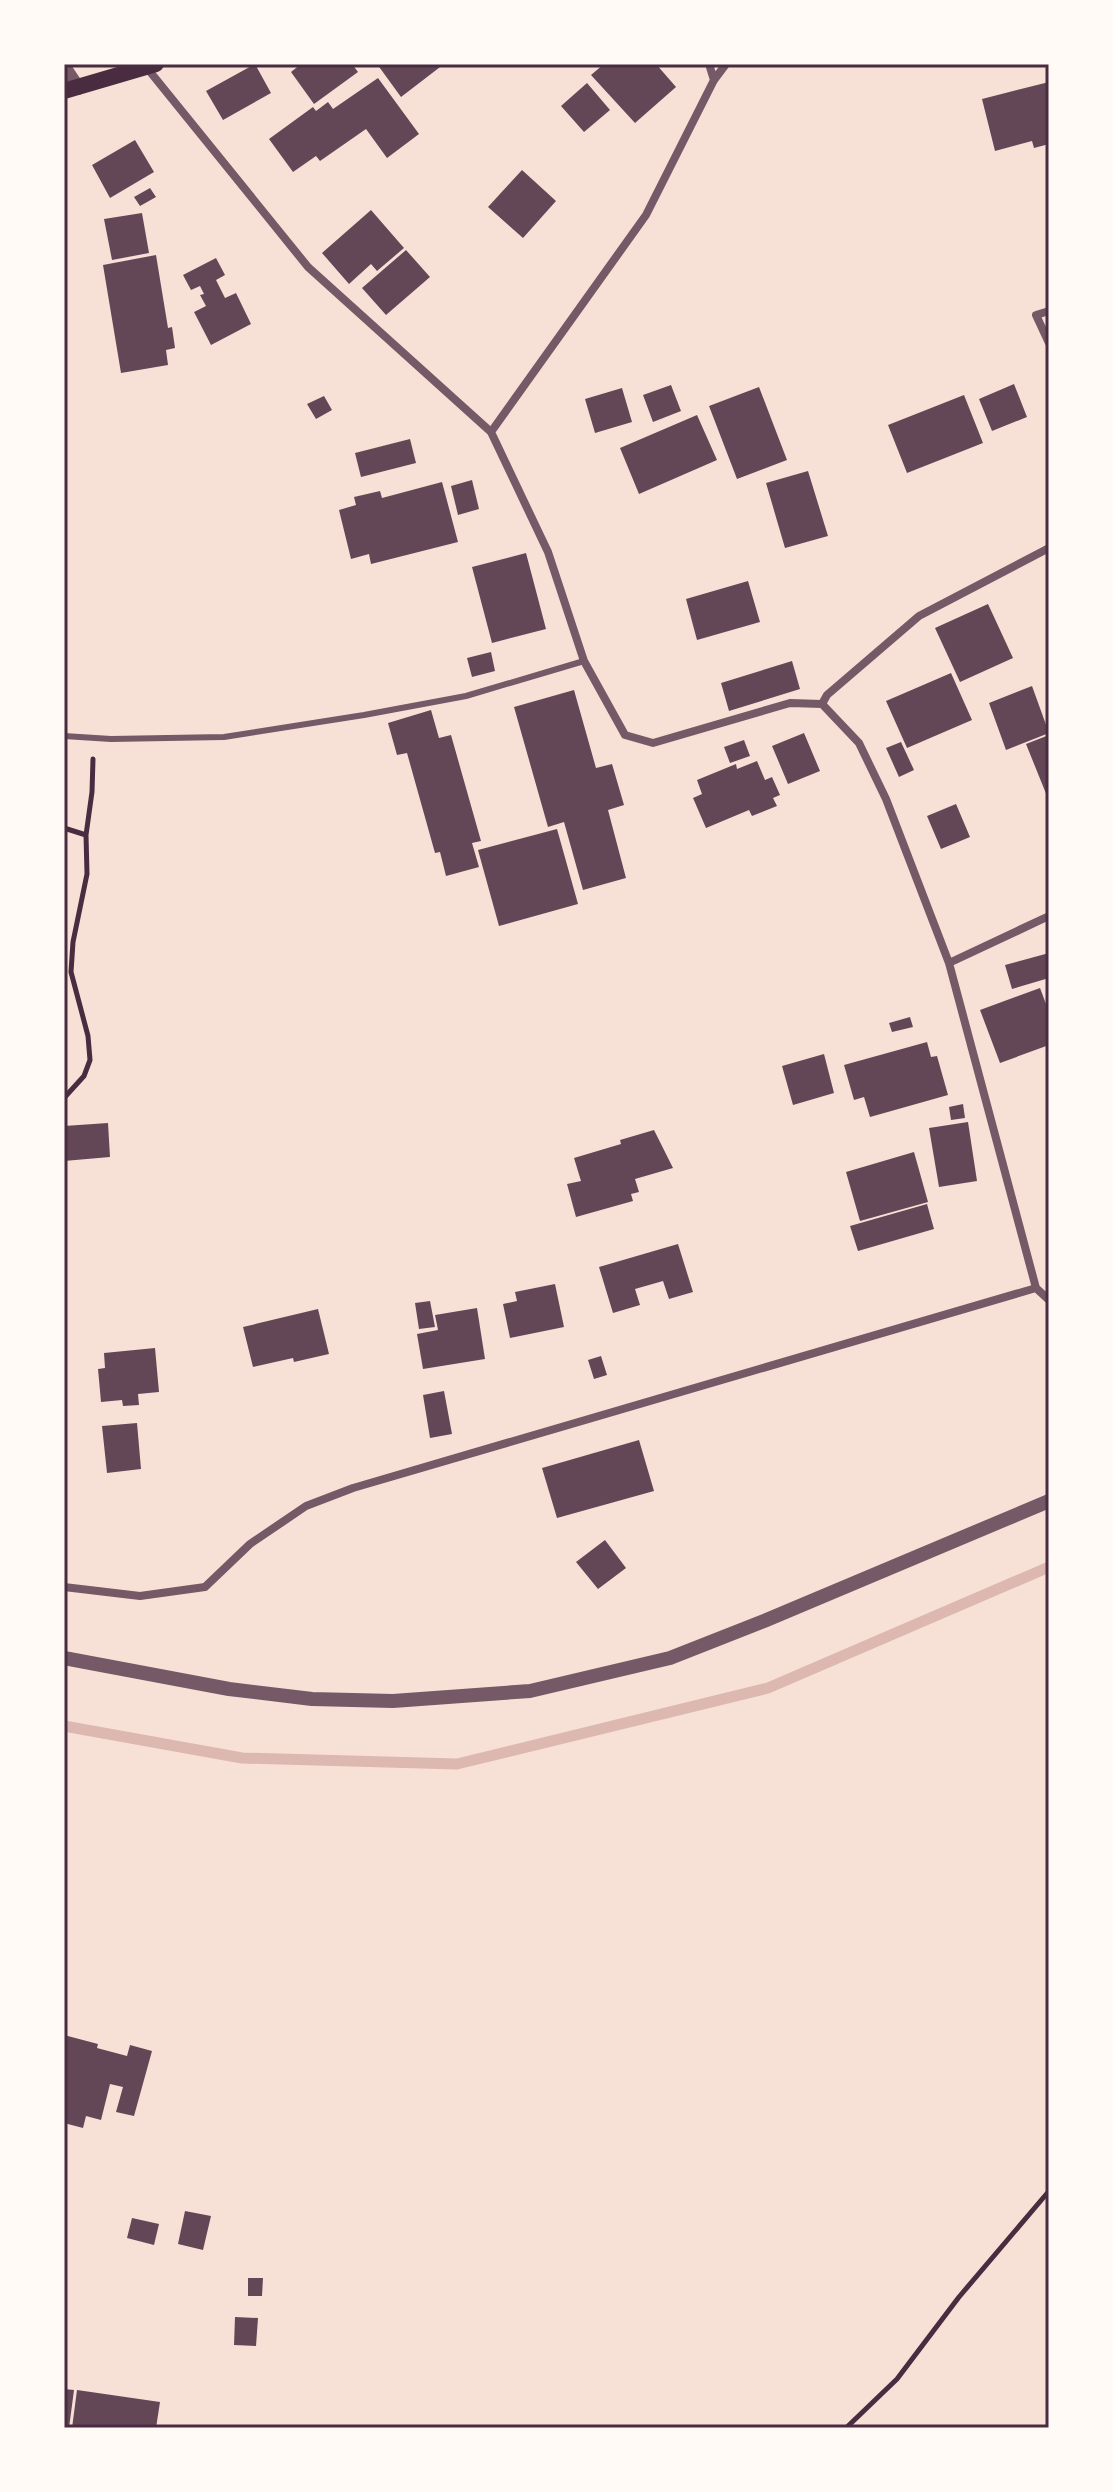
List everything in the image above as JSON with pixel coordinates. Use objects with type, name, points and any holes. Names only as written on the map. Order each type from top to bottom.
[{"type":"main road","points":[[71,89],[151,66]]},
{"type":"street","points":[[709,64],[714,80]]},
{"type":"street","points":[[491,432],[646,215],[714,80],[726,64]]},
{"type":"street","points":[[151,66],[308,267],[491,432],[548,552],[584,661],[625,735],[653,743],[790,703],[822,704],[859,743],[886,799],[949,963],[1036,1288],[1049,1300]]},
{"type":"street","points":[[64,67],[71,89]]},
{"type":"street","points":[[1049,311],[1036,315],[1049,343]]},
{"type":"street","points":[[822,704],[827,695],[919,616],[1049,548]]},
{"type":"street","points":[[949,963],[1049,916]]},
{"type":"street","points":[[64,1587],[140,1596],[205,1587],[250,1544],[306,1506],[353,1488],[1036,1288]]},
{"type":"street","points":[[64,1658],[229,1689],[312,1699],[393,1701],[530,1691],[670,1658],[1049,1501]]},
{"type":"lane","points":[[64,736],[224,737],[466,696],[584,661]]},
{"type":"path","points":[[64,1098],[84,1076],[90,1060],[88,1036],[71,972],[73,942],[87,874],[86,835],[92,792],[93,738]]},
{"type":"path","points":[[64,828],[86,835]]},
{"type":"path","points":[[846,2428],[897,2379],[959,2297],[1049,2191]]},
{"type":"building","points":[[255,64],[271,93],[223,120],[206,91]]},
{"type":"building","points":[[301,64],[352,64],[358,72],[314,104],[291,72]]},
{"type":"building","points":[[377,64],[444,64],[401,97]]},
{"type":"building","points":[[604,64],[656,64],[676,87],[635,123],[591,75]]},
{"type":"building","points":[[378,78],[419,134],[387,158],[366,129],[320,161],[316,156],[293,172],[269,139],[313,107],[316,111],[328,102],[333,109]]},
{"type":"building","points":[[1049,82],[1049,144],[1034,148],[1032,141],[995,151],[982,99]]},
{"type":"building","points":[[587,83],[610,110],[584,132],[561,106]]},
{"type":"building","points":[[135,140],[154,172],[110,198],[92,165]]},
{"type":"building","points":[[522,170],[556,201],[523,238],[488,207]]},
{"type":"building","points":[[150,188],[156,197],[140,206],[134,197]]},
{"type":"building","points":[[371,210],[404,248],[377,271],[371,264],[349,284],[322,253]]},
{"type":"building","points":[[142,213],[149,253],[112,260],[104,219]]},
{"type":"building","points":[[406,250],[430,277],[386,315],[362,288]]},
{"type":"building","points":[[156,255],[168,328],[172,327],[175,348],[166,350],[168,365],[121,373],[103,265]]},
{"type":"building","points":[[216,258],[225,275],[216,280],[225,298],[236,293],[251,324],[211,345],[194,312],[206,306],[200,295],[204,294],[200,286],[191,290],[183,275]]},
{"type":"building","points":[[1014,384],[1027,417],[992,431],[979,399]]},
{"type":"building","points":[[671,385],[681,411],[653,422],[643,395]]},
{"type":"building","points":[[759,387],[787,460],[737,479],[709,406]]},
{"type":"building","points":[[622,388],[632,422],[595,433],[585,399]]},
{"type":"building","points":[[964,395],[983,443],[907,473],[888,425]]},
{"type":"building","points":[[324,396],[332,410],[316,419],[307,404]]},
{"type":"building","points":[[697,415],[717,460],[639,494],[620,448]]},
{"type":"building","points":[[410,439],[416,463],[361,477],[355,453]]},
{"type":"building","points":[[808,471],[828,536],[785,548],[766,483]]},
{"type":"building","points":[[472,480],[479,509],[458,515],[451,486]]},
{"type":"building","points":[[442,482],[458,542],[371,564],[369,554],[351,559],[339,510],[356,505],[354,497],[380,491],[382,498]]},
{"type":"building","points":[[526,553],[546,629],[492,643],[472,567]]},
{"type":"building","points":[[748,581],[760,622],[697,640],[686,599]]},
{"type":"building","points":[[988,604],[1013,658],[960,682],[935,628]]},
{"type":"building","points":[[491,652],[495,671],[472,677],[467,658]]},
{"type":"building","points":[[792,661],[800,689],[729,711],[721,683]]},
{"type":"building","points":[[951,673],[972,720],[907,748],[886,701]]},
{"type":"building","points":[[1032,686],[1049,733],[1006,750],[989,703]]},
{"type":"building","points":[[574,690],[596,768],[612,764],[624,805],[608,810],[626,878],[583,890],[564,822],[548,827],[514,707]]},
{"type":"building","points":[[431,710],[439,738],[451,735],[481,841],[472,843],[479,867],[446,876],[440,852],[435,853],[407,753],[397,755],[388,723]]},
{"type":"building","points":[[804,733],[820,771],[788,784],[772,746]]},
{"type":"building","points":[[1049,735],[1049,801],[1026,744]]},
{"type":"building","points":[[744,740],[750,756],[730,763],[724,747]]},
{"type":"building","points":[[901,742],[914,770],[899,777],[886,748]]},
{"type":"building","points":[[757,761],[765,780],[772,777],[780,795],[773,798],[777,806],[752,816],[749,810],[706,828],[693,798],[702,794],[697,780],[736,764],[737,769]]},
{"type":"building","points":[[956,804],[970,837],[941,849],[927,816]]},
{"type":"building","points":[[557,829],[578,904],[499,926],[478,850]]},
{"type":"building","points":[[1049,953],[1049,978],[1012,989],[1005,965]]},
{"type":"building","points":[[1040,988],[1049,1012],[1049,1045],[1000,1063],[980,1010]]},
{"type":"building","points":[[910,1017],[913,1027],[892,1032],[889,1023]]},
{"type":"building","points":[[927,1042],[931,1057],[937,1056],[948,1095],[870,1117],[864,1097],[854,1100],[844,1065]]},
{"type":"building","points":[[824,1054],[834,1093],[793,1105],[782,1066]]},
{"type":"building","points":[[963,1104],[965,1118],[951,1120],[949,1107]]},
{"type":"building","points":[[968,1122],[977,1181],[939,1187],[929,1128]]},
{"type":"building","points":[[108,1123],[110,1157],[64,1161],[64,1126]]},
{"type":"building","points":[[654,1130],[673,1168],[635,1179],[639,1192],[631,1194],[633,1201],[576,1217],[567,1184],[581,1181],[574,1158]]},
{"type":"building","points":[[914,1152],[928,1202],[860,1221],[846,1172]]},
{"type":"building","points":[[927,1204],[934,1229],[858,1251],[850,1226]]},
{"type":"building","points":[[678,1244],[693,1292],[669,1299],[663,1281],[635,1289],[640,1305],[613,1313],[599,1267]]},
{"type":"building","points":[[555,1284],[564,1327],[510,1338],[503,1304],[517,1301],[515,1292]]},
{"type":"building","points":[[430,1301],[435,1327],[419,1329],[415,1303]]},
{"type":"building","points":[[477,1308],[485,1359],[423,1369],[417,1334],[438,1330],[435,1315]]},
{"type":"building","points":[[318,1309],[329,1354],[253,1367],[243,1327]]},
{"type":"building","points":[[155,1348],[159,1392],[138,1394],[139,1405],[123,1406],[122,1400],[101,1402],[98,1369],[105,1368],[104,1353]]},
{"type":"building","points":[[601,1356],[607,1375],[594,1379],[588,1360]]},
{"type":"building","points":[[444,1391],[452,1434],[430,1438],[423,1395]]},
{"type":"building","points":[[137,1423],[141,1469],[107,1473],[102,1426]]},
{"type":"building","points":[[639,1440],[654,1491],[557,1518],[542,1468]]},
{"type":"building","points":[[605,1540],[626,1568],[598,1589],[576,1562]]},
{"type":"building","points":[[64,2035],[127,2056],[130,2045],[152,2051],[134,2116],[116,2112],[123,2087],[110,2084],[101,2120],[86,2116],[83,2128],[64,2123]]},
{"type":"building","points":[[185,2211],[211,2216],[203,2250],[178,2244]]},
{"type":"building","points":[[132,2218],[159,2224],[154,2245],[127,2238]]},
{"type":"building","points":[[248,2278],[263,2278],[262,2296],[248,2296]]},
{"type":"building","points":[[235,2317],[258,2318],[256,2346],[234,2345]]},
{"type":"building","points":[[64,2389],[74,2390],[69,2428],[64,2428]]},
{"type":"building","points":[[77,2390],[160,2402],[156,2428],[72,2428]]},
{"type":"waterway","points":[[64,1726],[242,1758],[457,1764],[768,1688],[1049,1567]]}]
